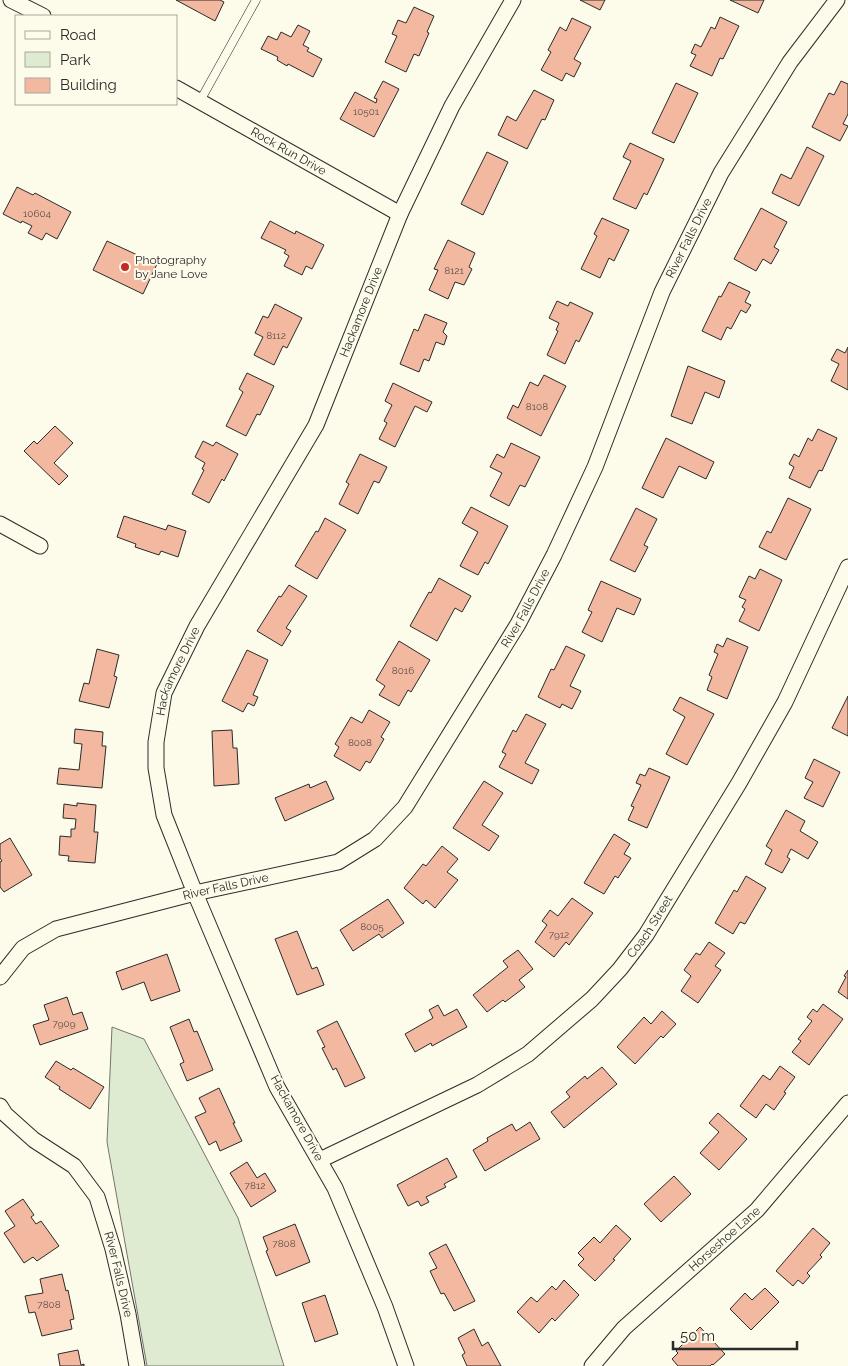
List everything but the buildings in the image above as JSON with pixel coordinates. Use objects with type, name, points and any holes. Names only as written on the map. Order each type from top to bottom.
[{"type":"street","points":[[11,0],[41,15]]},
{"type":"street","name":"Hackamore Drive","points":[[406,1366],[385,1307],[335,1188],[277,1086],[164,815],[156,768],[156,742],[164,693],[197,626],[316,425],[400,214],[452,106],[513,0]]},
{"type":"street","name":"River Falls Drive","points":[[0,977],[23,948],[56,929],[195,892],[338,862],[375,839],[405,807],[518,624],[554,555],[595,467],[662,292],[721,173],[790,62],[836,0]]},
{"type":"street","name":"Rock Run Drive","points":[[178,89],[400,214]]},
{"type":"street","points":[[0,524],[40,546]]},
{"type":"street","name":"Coach Street","points":[[320,1160],[477,1085],[528,1054],[592,999],[620,969],[646,935],[739,783],[776,718],[848,567]]},
{"type":"street","name":"Horseshoe Lane","points":[[592,1366],[624,1328],[757,1210],[848,1102]]},
{"type":"street","name":"River Falls Drive","points":[[0,1106],[5,1114],[34,1140],[74,1166],[97,1197],[113,1249],[128,1314],[137,1366]]},
{"type":"lane","points":[[200,101],[256,0]]},
{"type":"green space","points":[[112,1027],[144,1039],[238,1218],[284,1366],[147,1366],[107,1142]]},
{"type":"place","name":"Photography by Jane Love","points":[[125,267]]}]
